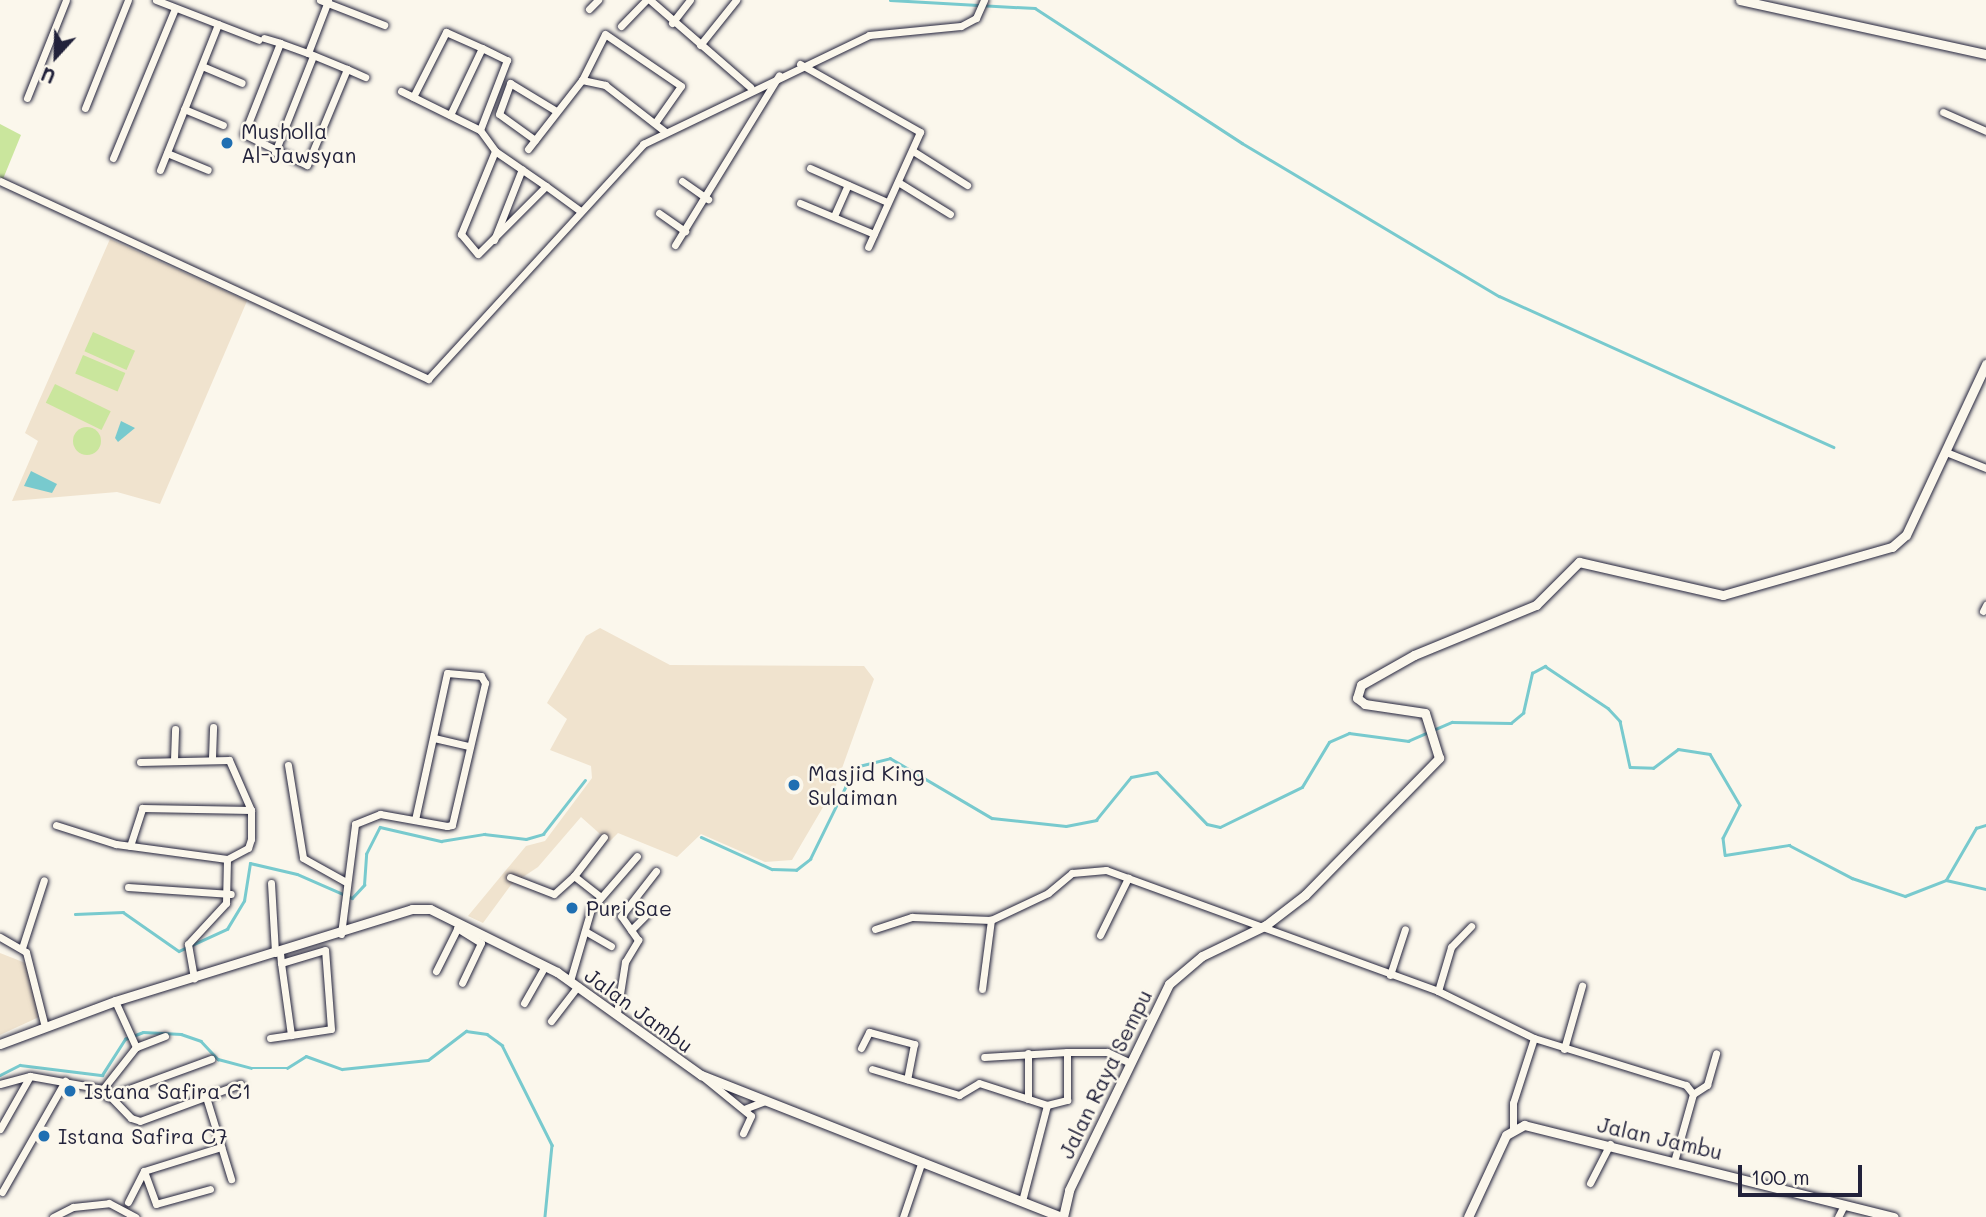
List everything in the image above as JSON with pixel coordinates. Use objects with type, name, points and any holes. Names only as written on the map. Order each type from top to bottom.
[{"type":"street","points":[[27,98],[66,0]]},
{"type":"street","points":[[85,108],[128,0]]},
{"type":"street","points":[[156,0],[218,24],[311,54],[365,77]]},
{"type":"street","points":[[589,9],[598,0]]},
{"type":"street","points":[[621,26],[648,0],[750,87]]},
{"type":"street","points":[[672,23],[690,0]]},
{"type":"street","points":[[700,45],[736,0]]},
{"type":"street","points":[[0,181],[428,379],[635,150],[664,131],[750,87],[869,35],[957,28],[979,13],[984,0]]},
{"type":"street","points":[[1740,0],[1986,54]]},
{"type":"street","points":[[275,152],[311,54],[325,1],[384,25]]},
{"type":"street","points":[[113,158],[175,8]]},
{"type":"street","points":[[160,170],[218,24]]},
{"type":"street","points":[[413,97],[446,32],[482,48],[509,66],[480,130]]},
{"type":"street","points":[[528,149],[582,80],[601,36],[615,35],[681,86],[654,122]]},
{"type":"street","points":[[280,43],[244,134],[301,166],[310,162],[347,69]]},
{"type":"street","points":[[450,115],[482,48]]},
{"type":"street","points":[[800,64],[918,130],[913,151],[868,247]]},
{"type":"street","points":[[202,66],[242,83]]},
{"type":"street","points":[[676,245],[708,199],[780,75]]},
{"type":"street","points":[[582,80],[605,85],[664,131]]},
{"type":"street","points":[[535,140],[499,114],[510,83],[556,111]]},
{"type":"street","points":[[401,91],[480,130],[495,151],[579,210]]},
{"type":"street","points":[[184,109],[223,125]]},
{"type":"street","points":[[1943,112],[1986,131]]},
{"type":"street","points":[[495,151],[460,238],[478,254],[492,244],[546,186]]},
{"type":"street","points":[[913,151],[967,185]]},
{"type":"street","points":[[167,153],[208,170]]},
{"type":"street","points":[[810,168],[887,202]]},
{"type":"street","points":[[492,244],[522,169]]},
{"type":"street","points":[[682,181],[708,199]]},
{"type":"street","points":[[898,182],[950,214]]},
{"type":"street","points":[[834,216],[848,185]]},
{"type":"street","points":[[800,203],[874,234]]},
{"type":"street","points":[[659,213],[685,232]]},
{"type":"street","points":[[1986,365],[1982,386],[1946,452],[1986,468]]},
{"type":"street","name":"Jalan Raya Sempu","points":[[1063,1217],[1069,1190],[1173,979],[1202,956],[1266,925],[1315,887],[1435,764],[1438,740],[1430,719],[1420,711],[1365,704],[1358,689],[1414,655],[1536,605],[1579,562],[1723,595],[1892,547],[1906,535],[1946,452]]},
{"type":"street","points":[[341,933],[342,901],[355,824],[380,814],[415,820],[451,826],[485,683],[462,672],[447,673],[415,820]]},
{"type":"street","points":[[212,758],[213,727]]},
{"type":"street","points":[[174,760],[175,729]]},
{"type":"street","points":[[434,738],[470,746]]},
{"type":"street","points":[[56,825],[130,846],[227,859],[248,848],[251,810],[237,769],[224,757],[140,762]]},
{"type":"street","points":[[288,765],[303,858],[345,886]]},
{"type":"street","points":[[130,846],[142,808],[251,810]]},
{"type":"street","points":[[510,877],[554,894],[574,876],[604,837]]},
{"type":"street","points":[[551,1021],[574,983],[585,931],[601,897],[637,856]]},
{"type":"street","points":[[194,978],[188,944],[231,894],[227,859]]},
{"type":"street","points":[[875,929],[912,917],[991,920],[1048,893],[1072,873],[1106,870],[1266,925],[1302,945],[1437,991],[1534,1038],[1686,1085],[1693,1094]]},
{"type":"street","points":[[617,1013],[625,962],[638,940],[621,916],[656,871]]},
{"type":"street","points":[[574,876],[601,897]]},
{"type":"street","points":[[1100,935],[1128,878]]},
{"type":"street","points":[[44,880],[22,948],[44,1023]]},
{"type":"street","points":[[271,883],[290,1035]]},
{"type":"street","points":[[128,887],[231,894]]},
{"type":"street","name":"Jalan Jambu","points":[[0,1044],[44,1023],[194,978],[279,956],[420,908],[459,924],[574,983],[617,1013],[655,1048],[701,1075],[1063,1217]]},
{"type":"street","points":[[631,930],[645,916]]},
{"type":"street","points":[[982,989],[991,920]]},
{"type":"street","points":[[436,971],[459,924],[481,943],[462,983]]},
{"type":"street","points":[[1437,991],[1451,947],[1471,926]]},
{"type":"street","points":[[1390,975],[1405,929]]},
{"type":"street","points":[[585,931],[611,946]]},
{"type":"street","points":[[0,937],[22,948]]},
{"type":"street","points":[[270,1038],[333,1027],[326,953],[321,949],[279,956]]},
{"type":"street","points":[[524,1003],[545,966]]},
{"type":"street","points":[[1564,1049],[1582,986]]},
{"type":"street","points":[[115,1001],[134,1044]]},
{"type":"street","points":[[861,1048],[869,1032],[914,1044],[906,1079]]},
{"type":"street","points":[[103,1089],[134,1044],[165,1036]]},
{"type":"street","points":[[1468,1217],[1513,1128],[1513,1103],[1534,1038]]},
{"type":"street","points":[[872,1069],[959,1095],[979,1083],[1047,1105],[1067,1100],[1067,1052]]},
{"type":"street","points":[[984,1057],[1028,1053],[1107,1052],[1131,1063]]},
{"type":"street","points":[[1028,1053],[1028,1099]]},
{"type":"street","points":[[1675,1158],[1693,1094],[1707,1085],[1716,1053]]},
{"type":"street","points":[[107,1097],[211,1059]]},
{"type":"street","points":[[701,1075],[751,1117],[743,1133]]},
{"type":"street","points":[[0,1084],[30,1076],[103,1089]]},
{"type":"street","points":[[0,1129],[30,1076]]},
{"type":"street","points":[[2,1192],[65,1081]]},
{"type":"street","points":[[103,1089],[107,1097],[140,1121],[240,1084]]},
{"type":"street","points":[[206,1097],[231,1179]]},
{"type":"street","points":[[744,1109],[765,1101]]},
{"type":"street","points":[[1021,1201],[1047,1105]]},
{"type":"street","name":"Jalan Jambu","points":[[1513,1128],[1524,1125],[1675,1158],[1843,1208],[1894,1217]]},
{"type":"street","points":[[1590,1183],[1611,1144]]},
{"type":"street","points":[[128,1202],[144,1171],[221,1147]]},
{"type":"street","points":[[903,1217],[922,1161]]},
{"type":"street","points":[[144,1171],[159,1205],[210,1189]]},
{"type":"street","points":[[53,1217],[65,1209],[109,1203],[135,1217]]},
{"type":"street","points":[[1838,1217],[1843,1208]]},
{"type":"shaded area","points":[[110,239],[247,301],[160,504],[117,492],[12,501],[38,441],[25,433]]},
{"type":"shaded area","points":[[600,628],[670,665],[864,666],[874,679],[836,785],[792,860],[765,862],[701,834],[677,857],[618,833],[609,842],[581,817],[538,867],[511,885],[483,923],[468,916],[526,846],[545,841],[592,778],[591,766],[550,750],[567,719],[547,703],[586,636]]},
{"type":"shaded area","points":[[0,953],[28,964],[39,1017],[0,1035]]},
{"type":"green space","points":[[0,124],[21,135],[3,179],[0,177]]},
{"type":"green space","points":[[93,332],[135,351],[126,370],[84,351]]},
{"type":"green space","points":[[83,355],[125,373],[118,391],[75,373]]},
{"type":"green space","points":[[55,384],[111,411],[102,430],[46,403]]},
{"type":"green space","points":[[87,427],[97,431],[101,441],[97,451],[87,455],[77,451],[73,441],[77,431]]},
{"type":"water","points":[[121,421],[135,428],[118,442],[115,438]]},
{"type":"water","points":[[31,471],[57,484],[52,493],[24,486]]},
{"type":"waterway","points":[[890,0],[1035,8],[1242,143],[1499,296],[1834,447]]},
{"type":"waterway","points":[[701,837],[772,869],[796,870],[810,859],[855,767],[890,758],[992,818],[1066,826],[1096,820],[1131,777],[1157,772],[1207,824],[1220,827],[1302,787],[1329,742],[1349,733],[1408,741],[1452,722],[1511,723],[1523,713],[1532,673],[1545,666],[1608,708],[1620,721],[1630,767],[1653,768],[1678,749],[1710,754],[1740,805],[1723,838],[1725,855],[1789,845],[1852,878],[1905,896],[1946,880],[1976,828],[1986,825]]},
{"type":"waterway","points":[[75,914],[123,912],[179,951],[227,929],[244,901],[250,863],[297,874],[352,898],[364,885],[366,854],[380,827],[441,841],[484,834],[526,839],[543,834],[585,780]]},
{"type":"waterway","points":[[1946,880],[1986,889]]},
{"type":"waterway","points":[[0,1075],[20,1065],[102,1075],[125,1039],[143,1032],[181,1034],[201,1041],[218,1059],[251,1068],[287,1068],[306,1056],[342,1069],[428,1060],[466,1031],[487,1034],[502,1045],[552,1145],[545,1217]]},
{"type":"place","name":"Musholla Al-Jawsyan","points":[[227,143]]},
{"type":"place","name":"Masjid King Sulaiman","points":[[794,785]]},
{"type":"place","name":"Puri Sae","points":[[572,908]]},
{"type":"place","name":"Istana Safira C1","points":[[70,1091]]},
{"type":"place","name":"Istana Safira C7","points":[[44,1136]]}]
